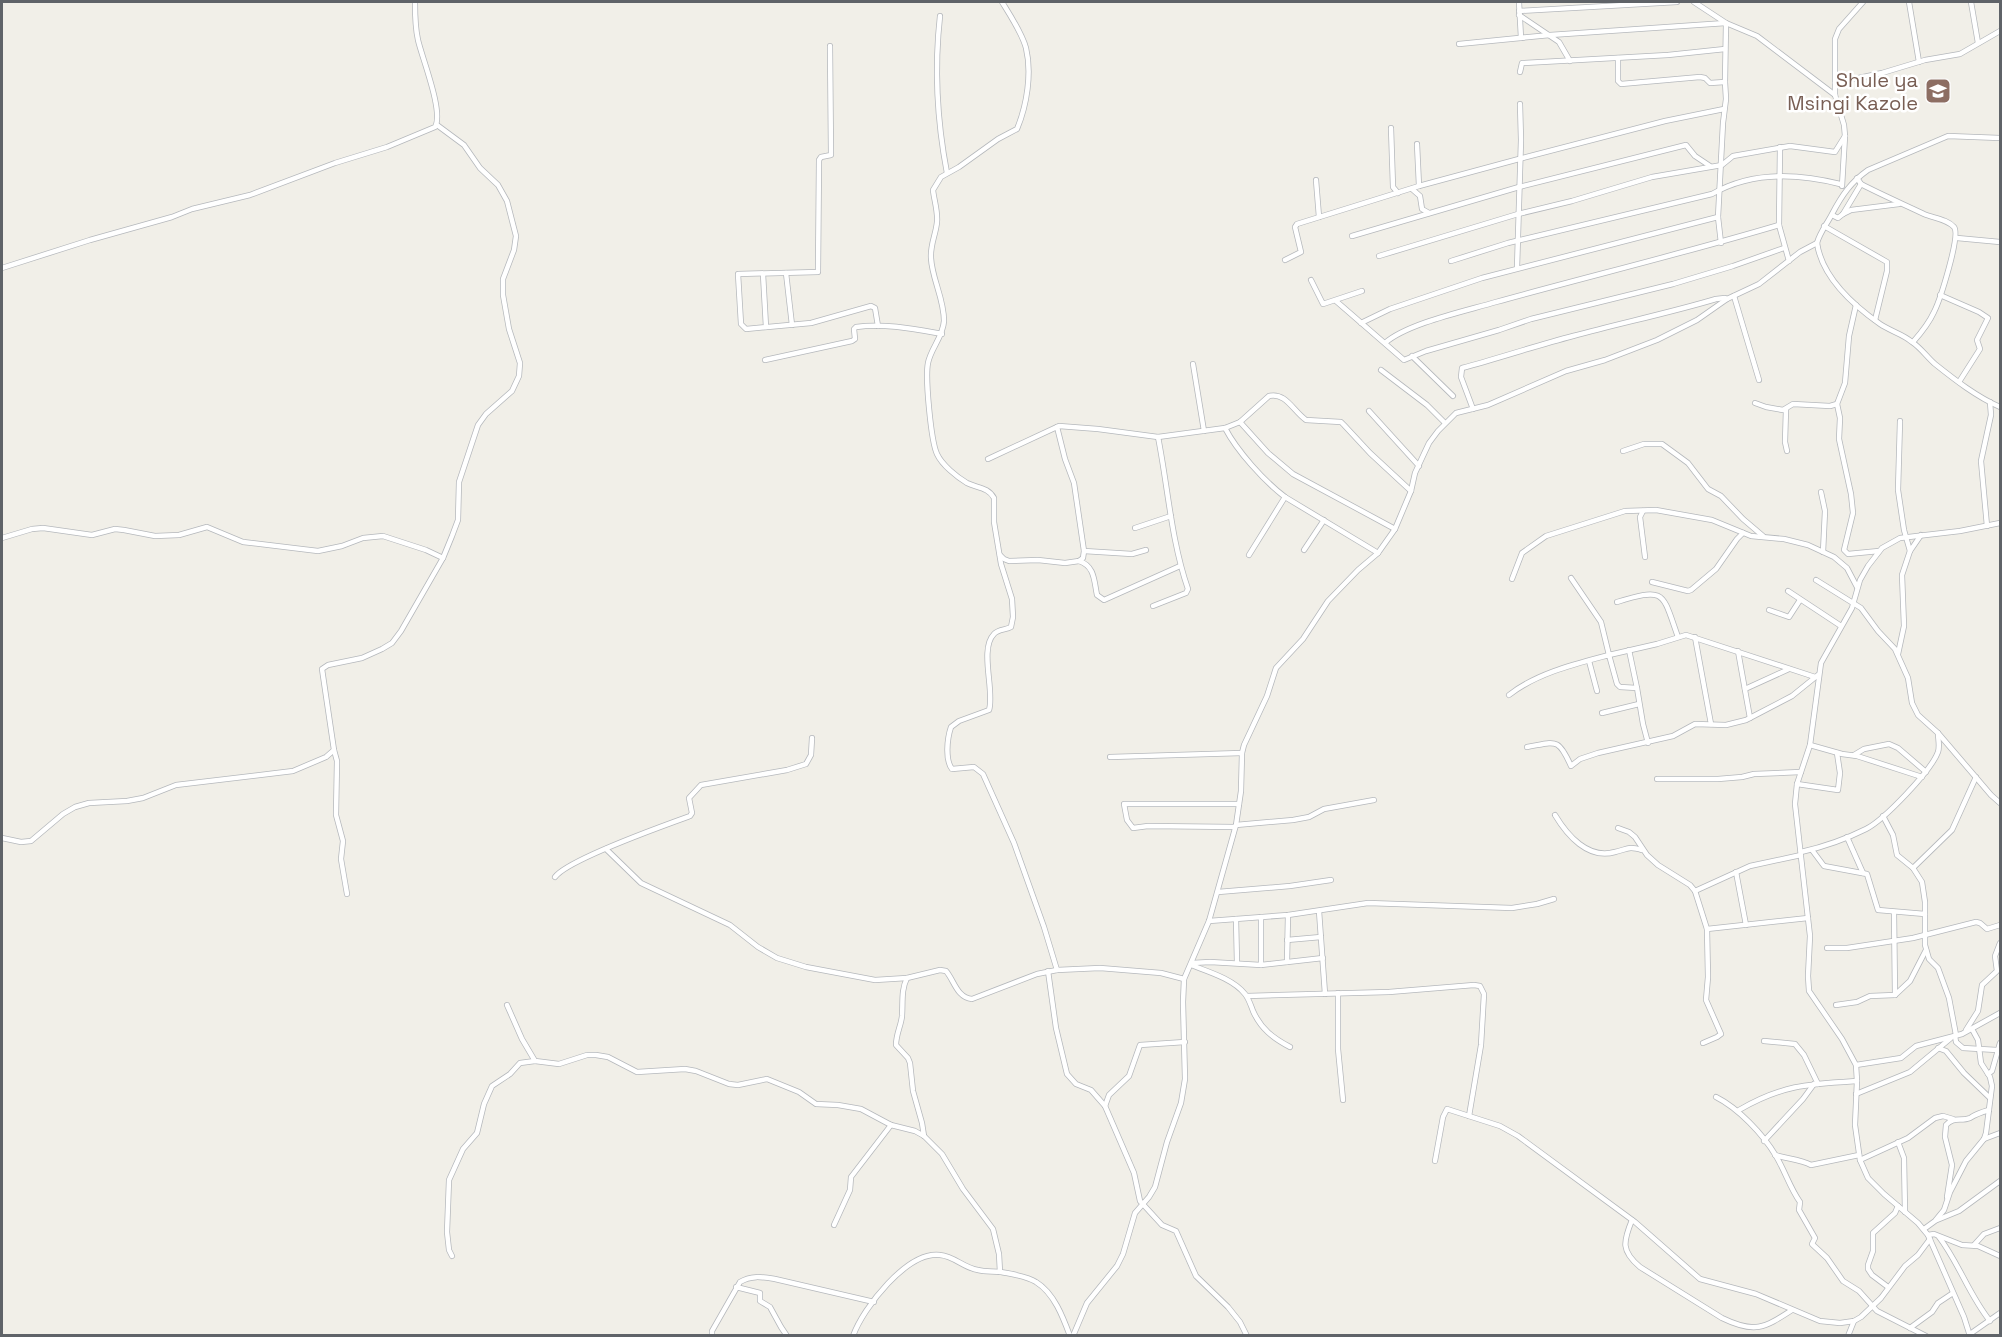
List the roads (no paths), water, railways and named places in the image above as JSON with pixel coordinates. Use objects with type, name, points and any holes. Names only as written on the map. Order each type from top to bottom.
[{"type":"street","points":[[347,894],[341,859],[343,841],[336,815],[337,761],[333,750],[322,669],[328,665],[362,658],[392,643],[443,558],[458,520],[459,482],[478,425],[486,414],[512,391],[519,376],[520,363],[509,329],[503,296],[503,279],[514,250],[516,236],[507,201],[498,185],[480,168],[464,145],[437,125],[431,81],[417,38],[415,2]]},
{"type":"street","points":[[1002,2],[1027,51],[1027,95],[1022,118],[1017,129],[998,139],[947,174],[938,181],[933,190],[937,220],[930,255],[942,302],[944,323],[942,334],[930,358],[927,373],[935,447],[941,460],[964,482],[991,493],[995,503],[994,522],[1000,555],[1011,594],[1013,623],[1008,629],[995,632],[989,643],[988,672],[991,705],[989,710],[959,721],[951,727],[948,760],[952,769],[974,767],[983,774],[1014,843],[1057,970]]},
{"type":"street","points":[[1519,2],[1521,38]]},
{"type":"street","points":[[1519,13],[1531,10],[1677,2]]},
{"type":"street","points":[[1694,2],[1726,23],[1757,36],[1835,95]]},
{"type":"street","points":[[1840,184],[1845,136],[1835,95],[1835,39],[1839,29],[1863,2]]},
{"type":"street","points":[[1909,2],[1919,62]]},
{"type":"street","points":[[1971,2],[1978,43]]},
{"type":"street","points":[[1531,10],[1534,24]]},
{"type":"street","points":[[1519,13],[1561,45],[1570,61]]},
{"type":"street","points":[[940,16],[936,65],[938,117],[947,174]]},
{"type":"street","points":[[1459,44],[1550,35],[1726,23]]},
{"type":"street","points":[[1721,243],[1718,217],[1726,99],[1726,23]]},
{"type":"street","points":[[1835,83],[1960,54],[2001,31]]},
{"type":"street","points":[[830,46],[831,155],[821,157],[819,160],[818,272],[741,274],[738,276],[743,327],[746,329],[792,326],[820,321],[871,306],[875,308],[878,326]]},
{"type":"street","points":[[1520,72],[1522,63],[1725,49]]},
{"type":"street","points":[[1618,58],[1618,81],[1621,84],[1700,77],[1710,83],[1725,82]]},
{"type":"street","points":[[1517,268],[1520,104]]},
{"type":"street","points":[[1285,260],[1301,252],[1296,225],[1319,217],[1419,186],[1520,159],[1665,121],[1724,109]]},
{"type":"street","points":[[2,268],[192,209],[250,195],[335,163],[387,147],[437,125]]},
{"type":"street","points":[[1391,128],[1392,179],[1395,191],[1398,193]]},
{"type":"street","points":[[1379,256],[1652,177],[1722,165],[1733,156],[1780,147],[1834,152],[1845,136]]},
{"type":"street","points":[[1071,1335],[1087,1303],[1117,1266],[1123,1254],[1135,1213],[1155,1187],[1167,1142],[1181,1103],[1185,1078],[1184,979],[1209,921],[1236,826],[1242,753],[1267,696],[1276,668],[1298,645],[1328,601],[1378,553],[1395,529],[1429,443],[1456,413],[1488,405],[1566,371],[1644,346],[1697,320],[1727,299],[1759,284],[1817,243],[1845,190],[1857,178],[1880,164],[1948,136],[2001,138]]},
{"type":"street","points":[[1417,144],[1419,186]]},
{"type":"street","points":[[1352,236],[1519,187],[1686,145],[1695,156],[1710,166]]},
{"type":"street","points":[[1780,147],[1779,225],[1789,261]]},
{"type":"street","points":[[1450,261],[1517,241],[1712,194],[1726,186],[1763,176],[1780,175],[1840,184],[1845,190]]},
{"type":"street","points":[[1857,178],[1861,184],[1900,204],[1936,217],[1953,226],[1956,231],[1957,238],[1935,311],[1913,342]]},
{"type":"street","points":[[1316,180],[1319,217]]},
{"type":"street","points":[[1843,214],[1861,184]]},
{"type":"street","points":[[1412,189],[1420,196],[1422,210],[1429,213]]},
{"type":"street","points":[[1832,215],[1838,218],[1857,209],[1900,204]]},
{"type":"street","points":[[1361,324],[1374,316],[1424,297],[1517,268],[1526,268],[1718,217]]},
{"type":"street","points":[[1385,343],[1404,331],[1471,309],[1721,243],[1779,225]]},
{"type":"street","points":[[1824,226],[1887,262],[1887,271],[1875,320]]},
{"type":"street","points":[[1957,238],[2001,242]]},
{"type":"street","points":[[1817,243],[1824,265],[1837,286],[1856,305],[1875,320],[1913,342],[1935,364],[1959,382],[1990,402],[2001,406]]},
{"type":"street","points":[[1336,301],[1402,359],[1407,360],[1412,356],[1531,319],[1683,281],[1784,248]]},
{"type":"street","points":[[786,273],[792,326]]},
{"type":"street","points":[[762,274],[766,327]]},
{"type":"street","points":[[1311,280],[1321,302],[1325,304],[1362,291]]},
{"type":"street","points":[[1940,295],[1988,318],[1977,340],[1980,349],[1959,382]]},
{"type":"street","points":[[1734,296],[1759,380]]},
{"type":"street","points":[[1473,409],[1461,377],[1462,368],[1716,298],[1727,299]]},
{"type":"street","points":[[1856,305],[1849,336],[1845,383],[1837,404],[1840,418],[1840,445],[1852,506],[1845,553],[1879,551]]},
{"type":"street","points":[[765,360],[852,341],[855,339],[854,329],[856,327],[878,326],[942,334]]},
{"type":"street","points":[[1412,356],[1453,396]]},
{"type":"street","points":[[1193,364],[1204,431]]},
{"type":"street","points":[[1381,370],[1427,405],[1445,423]]},
{"type":"street","points":[[987,459],[1057,427],[1098,429],[1158,437],[1226,428],[1240,422],[1269,396],[1280,396],[1306,420],[1341,422],[1410,491]]},
{"type":"street","points":[[1987,526],[1981,461],[1991,415],[1990,402]]},
{"type":"street","points":[[1755,403],[1766,407],[1786,409],[1793,404],[1830,406],[1837,404]]},
{"type":"street","points":[[1786,409],[1787,451]]},
{"type":"street","points":[[1369,411],[1419,466]]},
{"type":"street","points":[[1900,421],[1898,484],[1910,551]]},
{"type":"street","points":[[1240,422],[1268,453],[1293,474],[1395,529]]},
{"type":"street","points":[[1057,427],[1074,483],[1084,550],[1083,558],[1079,561]]},
{"type":"street","points":[[1226,428],[1241,452],[1273,488],[1378,553]]},
{"type":"street","points":[[1154,606],[1187,591],[1180,566],[1158,437]]},
{"type":"street","points":[[1623,451],[1644,444],[1662,444],[1688,463],[1708,489],[1721,496],[1763,536]]},
{"type":"street","points":[[1821,492],[1825,511],[1823,552]]},
{"type":"street","points":[[1249,555],[1285,497]]},
{"type":"street","points":[[1512,579],[1522,553],[1546,536],[1625,511],[1656,510],[1702,517],[1743,533],[1796,542],[1823,552],[1834,557],[1846,568],[1858,589]]},
{"type":"street","points":[[1643,511],[1640,517],[1645,557]]},
{"type":"street","points":[[1135,528],[1171,516]]},
{"type":"street","points":[[1304,550],[1324,520]]},
{"type":"street","points":[[2001,523],[1896,539],[1879,551],[1865,570],[1854,603],[1825,654],[1816,676],[1817,697],[1810,746],[1797,784],[1795,804],[1808,918],[1809,991],[1842,1039],[1856,1065],[1856,1125],[1859,1157],[1868,1178],[1924,1229],[1929,1237],[1970,1335],[2001,1313]]},
{"type":"street","points":[[2,538],[43,528],[92,535],[115,529],[155,536],[178,535],[207,527],[243,542],[318,551],[342,546],[363,538],[383,536],[426,549],[443,558]]},
{"type":"street","points":[[1652,582],[1691,590],[1716,569],[1737,538],[1743,533]]},
{"type":"street","points":[[1898,654],[1904,626],[1902,575],[1910,551],[1921,535]]},
{"type":"street","points":[[1084,550],[1132,554],[1146,550]]},
{"type":"street","points":[[1000,555],[1010,561],[1038,560],[1065,563],[1079,561],[1087,564],[1093,571],[1097,595],[1104,600],[1180,566]]},
{"type":"street","points":[[1571,578],[1601,622],[1617,684],[1620,687],[1637,688]]},
{"type":"street","points":[[1816,580],[1861,608],[1898,654],[1908,678],[1914,708],[1918,715],[1938,733],[1991,795],[2001,802]]},
{"type":"street","points":[[1788,591],[1841,626]]},
{"type":"street","points":[[1617,602],[1644,593],[1659,596],[1670,609],[1678,637]]},
{"type":"street","points":[[1769,610],[1789,617],[1800,600]]},
{"type":"street","points":[[1509,695],[1538,678],[1609,655],[1686,635],[1816,676]]},
{"type":"street","points":[[1695,637],[1711,724]]},
{"type":"street","points":[[1629,650],[1648,743]]},
{"type":"street","points":[[1738,651],[1750,718]]},
{"type":"street","points":[[1589,661],[1597,691]]},
{"type":"street","points":[[1745,689],[1790,669]]},
{"type":"street","points":[[1527,747],[1555,742],[1571,766],[1580,759],[1598,753],[1673,736],[1695,724],[1730,725],[1750,718],[1792,696],[1816,676]]},
{"type":"street","points":[[1602,713],[1639,704]]},
{"type":"street","points":[[1695,891],[1763,862],[1801,854],[1868,828],[1926,772],[1938,751],[1938,733]]},
{"type":"street","points":[[555,877],[563,868],[690,816],[692,813],[689,798],[701,786],[787,770],[806,764],[811,755],[812,738]]},
{"type":"street","points":[[1854,755],[1864,749],[1889,744],[1898,748],[1926,772]]},
{"type":"street","points":[[1810,746],[1854,755],[1922,777]]},
{"type":"street","points":[[2,838],[21,842],[31,841],[63,814],[89,803],[143,798],[176,785],[293,771],[326,757],[333,750]]},
{"type":"street","points":[[1110,757],[1242,753]]},
{"type":"street","points":[[1797,784],[1838,790],[1840,774],[1837,753]]},
{"type":"street","points":[[1658,779],[1718,779],[1754,774],[1801,772]]},
{"type":"street","points":[[1913,868],[1952,830],[1976,777]]},
{"type":"street","points":[[1239,804],[1124,804],[1127,820],[1133,828],[1236,826],[1293,820],[1309,817],[1324,809],[1374,800]]},
{"type":"street","points":[[1555,815],[1564,830],[1576,843],[1589,850],[1609,853],[1628,847],[1642,850]]},
{"type":"street","points":[[1883,816],[1893,835],[1896,855],[1913,868],[1923,883],[1926,950],[1929,959],[1938,968],[1949,998],[1956,1042],[1964,1048],[1999,1047],[1992,1071],[1988,1074]]},
{"type":"street","points":[[1618,828],[1635,837],[1642,850],[1658,865],[1685,881],[1695,891],[1707,929],[1708,977],[1705,996],[1721,1034],[1703,1043]]},
{"type":"street","points":[[1847,837],[1863,873]]},
{"type":"street","points":[[606,849],[641,883],[729,925],[777,958],[806,967],[875,980],[907,978],[945,970],[964,998],[972,999],[1037,974],[1057,970],[1100,968],[1161,973],[1184,979]]},
{"type":"street","points":[[1812,850],[1824,866],[1863,873],[1868,876],[1878,910],[1925,914]]},
{"type":"street","points":[[1736,873],[1746,925]]},
{"type":"street","points":[[1218,892],[1331,880]]},
{"type":"street","points":[[1209,921],[1288,915],[1353,904],[1512,908],[1554,899]]},
{"type":"street","points":[[1319,911],[1325,994]]},
{"type":"street","points":[[1894,912],[1895,995]]},
{"type":"street","points":[[1287,962],[1288,915]]},
{"type":"street","points":[[1261,917],[1261,965]]},
{"type":"street","points":[[1707,929],[1808,918]]},
{"type":"street","points":[[1236,919],[1237,963]]},
{"type":"street","points":[[1827,948],[1847,948],[1925,936],[1972,923],[1980,923],[1987,929],[2001,925]]},
{"type":"street","points":[[1287,940],[1321,937]]},
{"type":"street","points":[[1965,1033],[1978,1011],[1981,987],[1996,972],[1999,965],[1995,956],[2001,943]]},
{"type":"street","points":[[1836,1005],[1857,1002],[1870,996],[1895,995],[1910,981],[1926,950]]},
{"type":"street","points":[[1192,964],[1261,965],[1323,958]]},
{"type":"street","points":[[1192,964],[1226,980],[1247,996],[1263,1029],[1290,1047]]},
{"type":"street","points":[[1048,971],[1056,1028],[1067,1074],[1076,1084],[1091,1090],[1105,1106],[1128,1155],[1138,1197],[1162,1225],[1176,1232],[1196,1276],[1228,1307],[1247,1335]]},
{"type":"street","points":[[907,978],[903,985],[902,1018],[896,1045],[910,1063],[913,1091],[924,1136]]},
{"type":"street","points":[[1247,996],[1480,986],[1484,994],[1482,1034],[1469,1116]]},
{"type":"street","points":[[1338,993],[1338,1049],[1343,1100]]},
{"type":"street","points":[[507,1005],[535,1061]]},
{"type":"street","points":[[1856,1065],[1901,1058],[1916,1046],[1965,1033],[2001,1013]]},
{"type":"street","points":[[1935,1221],[1944,1210],[1966,1161],[1984,1139],[1992,1086],[1981,1063],[1980,1048],[1972,1029]]},
{"type":"street","points":[[1856,1094],[1902,1077],[1954,1036]]},
{"type":"street","points":[[1764,1041],[1795,1044],[1804,1055],[1816,1084]]},
{"type":"street","points":[[1105,1106],[1108,1095],[1129,1076],[1140,1045],[1185,1042]]},
{"type":"street","points":[[1938,1048],[1946,1051],[1964,1073],[1990,1098]]},
{"type":"street","points":[[452,1256],[448,1241],[449,1180],[467,1143],[477,1133],[484,1104],[492,1086],[510,1074],[520,1063],[535,1061],[559,1064],[587,1055],[596,1055],[608,1057],[637,1072],[685,1069],[738,1085],[767,1079],[798,1092],[816,1104],[861,1109],[891,1125],[915,1131],[924,1136],[942,1154],[963,1189],[993,1229],[999,1254],[1000,1272]]},
{"type":"street","points":[[1738,1110],[1771,1093],[1798,1085],[1857,1081]]},
{"type":"street","points":[[1764,1141],[1816,1084]]},
{"type":"street","points":[[1716,1097],[1738,1110],[1775,1155],[1800,1202],[1799,1210],[1815,1238],[1812,1244],[1827,1258],[1843,1281],[1859,1291],[1872,1306],[1886,1316],[1926,1335]]},
{"type":"street","points":[[1435,1161],[1443,1117],[1447,1109],[1511,1131],[1632,1220],[1700,1279],[1737,1288],[1820,1321],[1840,1323],[1854,1321]]},
{"type":"street","points":[[1775,1155],[1802,1160],[1811,1165],[1859,1157],[1908,1138],[1935,1118],[1943,1116],[1968,1119],[1975,1113],[1989,1110]]},
{"type":"street","points":[[1947,1200],[1947,1187],[1952,1165],[1944,1129],[1953,1119]]},
{"type":"street","points":[[834,1225],[850,1190],[851,1177],[891,1125]]},
{"type":"street","points":[[1984,1139],[2001,1133]]},
{"type":"street","points":[[1898,1142],[1904,1158],[1905,1212]]},
{"type":"street","points":[[1924,1229],[1935,1221],[1959,1211],[2001,1181]]},
{"type":"street","points":[[1888,1287],[1869,1272],[1868,1265],[1873,1251],[1873,1233],[1895,1214],[1898,1206]]},
{"type":"street","points":[[1632,1220],[1625,1241],[1630,1258],[1640,1267],[1722,1318],[1736,1325],[1758,1328],[1792,1310]]},
{"type":"street","points":[[1974,1245],[1984,1234],[2001,1227]]},
{"type":"street","points":[[1848,1335],[1854,1321],[1872,1306],[1905,1266],[1918,1255],[1929,1237]]},
{"type":"street","points":[[1929,1237],[1939,1237],[1962,1245],[1974,1245],[2001,1256]]},
{"type":"street","points":[[1939,1237],[1962,1272],[1977,1304],[1990,1320]]},
{"type":"street","points":[[853,1335],[861,1319],[903,1269],[913,1261],[938,1254],[966,1268],[1000,1272],[1036,1282],[1057,1306],[1071,1335]]},
{"type":"street","points":[[711,1335],[736,1287],[745,1279],[760,1277],[874,1302]]},
{"type":"street","points":[[736,1287],[760,1293],[760,1301],[770,1306],[781,1328],[788,1335]]},
{"type":"street","points":[[1910,1328],[1953,1293]]},
{"type":"place","name":"Shule ya Msingi Kazole","points":[[1938,91]]}]
